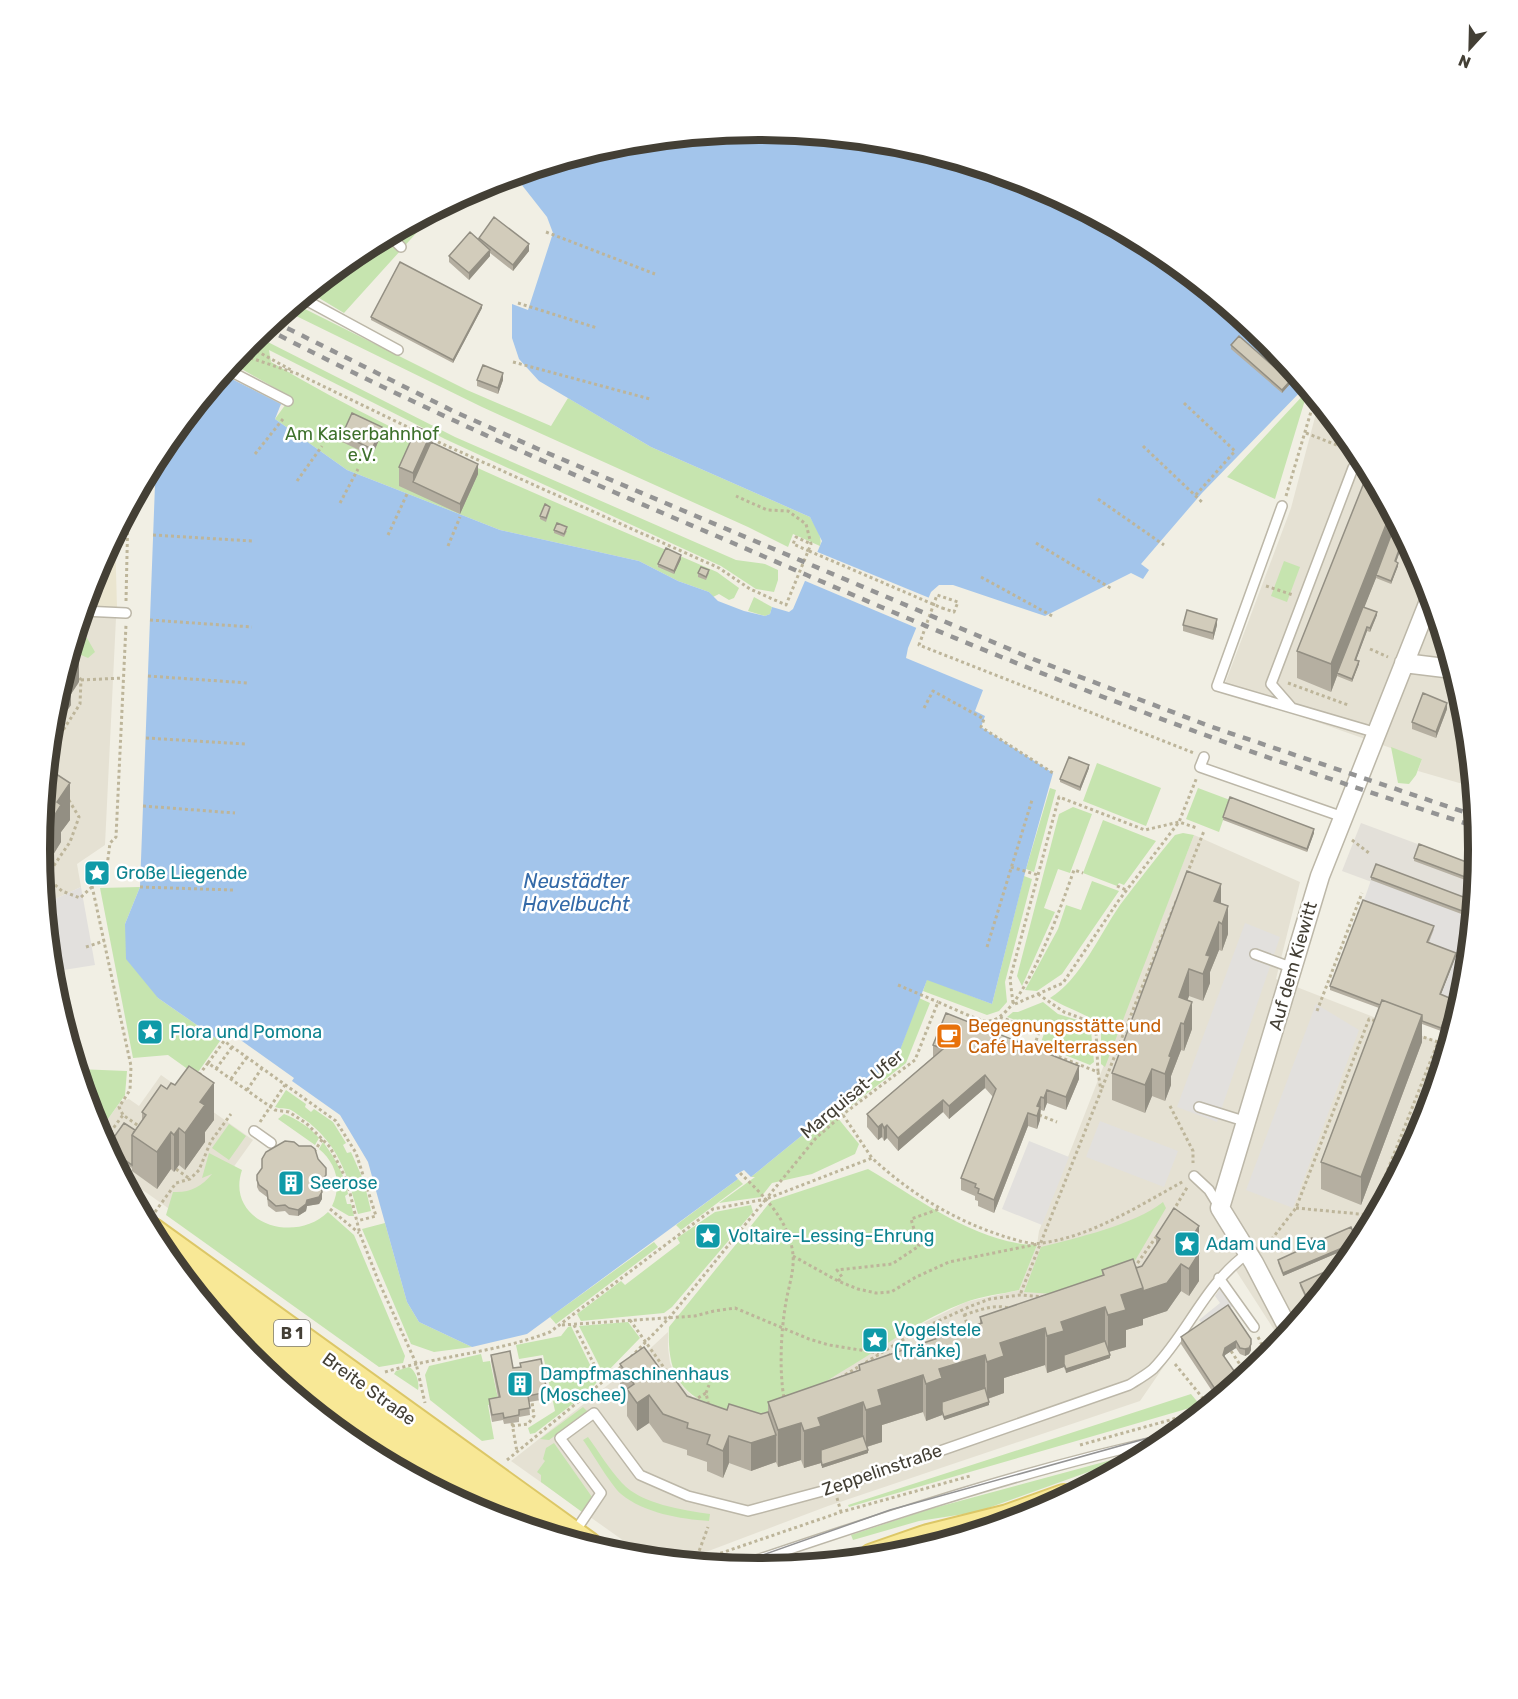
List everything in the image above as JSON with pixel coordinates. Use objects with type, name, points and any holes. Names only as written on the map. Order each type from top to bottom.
[{"type":"main road","name":"Breite Straße","points":[[162,1232],[570,1533]]},
{"type":"main road","name":"Breite Straße","points":[[233,1324],[484,1503]]},
{"type":"street","name":"Auf dem Kiewitt","points":[[1220,1208],[1248,1122],[1320,876],[1426,609]]},
{"type":"street","points":[[1404,663],[1444,668]]},
{"type":"street","points":[[1220,1208],[1256,1251],[1286,1323]]},
{"type":"lane","points":[[395,241],[401,247]]},
{"type":"lane","points":[[309,301],[398,350]]},
{"type":"lane","points":[[234,373],[288,401]]},
{"type":"lane","points":[[1295,710],[1287,704],[1271,684],[1353,468],[1356,466]]},
{"type":"lane","points":[[1282,506],[1218,686],[1377,733]]},
{"type":"lane","points":[[91,611],[126,613]]},
{"type":"lane","points":[[1204,757],[1200,768],[1343,817]]},
{"type":"lane","points":[[1255,954],[1293,968]]},
{"type":"lane","points":[[1199,1107],[1248,1122]]},
{"type":"lane","points":[[254,1131],[271,1143]]},
{"type":"lane","points":[[1194,1176],[1209,1190],[1220,1208]]},
{"type":"lane","name":"Zeppelinstraße","points":[[582,1537],[601,1493],[560,1438],[594,1413],[640,1475],[688,1496],[748,1511],[834,1488],[1129,1385],[1151,1371],[1219,1278],[1256,1251]]},
{"type":"lane","points":[[1219,1278],[1254,1327]]},
{"type":"lane","points":[[760,1559],[986,1485],[1146,1444]]},
{"type":"path","points":[[546,232],[655,274]]},
{"type":"path","points":[[518,303],[597,328]]},
{"type":"path","points":[[255,350],[298,374],[439,442],[719,568],[750,589],[786,605],[812,544],[806,524],[788,511],[767,510],[736,496]]},
{"type":"path","points":[[249,357],[298,374]]},
{"type":"path","points":[[513,362],[650,399]]},
{"type":"path","points":[[1184,403],[1235,451],[1195,496]]},
{"type":"path","points":[[1282,506],[1313,407]]},
{"type":"path","points":[[255,454],[283,419]]},
{"type":"path","points":[[1306,432],[1343,447]]},
{"type":"path","points":[[297,482],[322,446]]},
{"type":"path","points":[[1143,446],[1203,503]]},
{"type":"path","points":[[340,503],[358,469]]},
{"type":"path","points":[[388,535],[407,494]]},
{"type":"path","points":[[1098,499],[1164,545]]},
{"type":"path","points":[[448,546],[460,517]]},
{"type":"path","points":[[51,882],[62,891],[80,898],[105,874],[110,843],[116,837],[128,527]]},
{"type":"path","points":[[153,535],[252,541]]},
{"type":"path","points":[[812,544],[796,537],[793,544],[809,551],[942,608],[954,612],[958,602],[938,595],[919,645],[1204,757]]},
{"type":"path","points":[[1036,543],[1112,589]]},
{"type":"path","points":[[981,578],[1054,617]]},
{"type":"path","points":[[1255,582],[1290,594]]},
{"type":"path","points":[[150,620],[252,627]]},
{"type":"path","points":[[59,736],[80,704],[81,680],[76,673]]},
{"type":"path","points":[[148,676],[248,683]]},
{"type":"path","points":[[81,680],[123,678]]},
{"type":"path","points":[[1285,682],[1348,705]]},
{"type":"path","points":[[924,708],[933,691],[984,719],[981,727],[1053,773]]},
{"type":"path","points":[[146,738],[244,744]]},
{"type":"path","points":[[1013,1004],[1063,982],[1126,890],[1179,822],[1191,790]]},
{"type":"path","points":[[50,868],[70,842],[79,817],[69,798],[61,793]]},
{"type":"path","points":[[1013,1004],[1010,979],[1059,797],[1145,830],[1179,822],[1197,828]]},
{"type":"path","points":[[987,947],[1032,800]]},
{"type":"path","points":[[143,806],[235,813]]},
{"type":"path","points":[[1187,874],[1204,831]]},
{"type":"path","points":[[1351,839],[1369,853]]},
{"type":"path","points":[[1011,867],[1039,876]]},
{"type":"path","points":[[898,985],[987,1021],[1000,1017],[1013,1004],[1050,936],[1074,870],[1083,873]]},
{"type":"path","points":[[92,886],[131,1066],[130,1090],[119,1107],[123,1115],[145,1131]]},
{"type":"path","points":[[1117,886],[1126,890]]},
{"type":"path","points":[[140,887],[233,890]]},
{"type":"path","points":[[1317,1011],[1362,893]]},
{"type":"path","points":[[1020,1295],[1178,896]]},
{"type":"path","points":[[86,947],[104,940]]},
{"type":"path","points":[[1038,994],[1064,1012],[1089,1021],[1096,1031],[1101,1091]]},
{"type":"path","name":"Marquisat-Ufer","points":[[630,1357],[670,1317],[816,1138],[842,1115],[915,1060],[938,1002]]},
{"type":"path","points":[[1000,1017],[1039,1032],[1034,1047],[1098,1072]]},
{"type":"path","points":[[1256,1251],[1296,1208],[1369,1019],[1379,1022]]},
{"type":"path","points":[[1378,1195],[1438,1042],[1418,1036]]},
{"type":"path","points":[[197,1078],[224,1041],[336,1121],[351,1143],[360,1163],[376,1216],[357,1221]]},
{"type":"path","points":[[216,1069],[232,1047]]},
{"type":"path","points":[[231,1079],[246,1057]]},
{"type":"path","points":[[208,1063],[274,1110],[289,1112],[306,1123],[330,1148],[343,1170],[360,1234],[391,1310],[416,1363],[426,1406]]},
{"type":"path","points":[[247,1090],[262,1068]]},
{"type":"path","points":[[254,1131],[285,1085]]},
{"type":"path","points":[[1170,1106],[1193,1151],[1194,1176],[1171,1214]]},
{"type":"path","points":[[1034,1113],[1057,1122]]},
{"type":"path","points":[[154,1219],[176,1183],[190,1179],[200,1170],[211,1141],[231,1114]]},
{"type":"path","points":[[110,1133],[123,1115]]},
{"type":"path","points":[[842,1115],[872,1158],[909,1190],[939,1209],[995,1234],[1021,1242],[1040,1244]]},
{"type":"path","points":[[312,1154],[322,1138]]},
{"type":"path","points":[[383,1373],[416,1363],[530,1340],[550,1332],[713,1209],[766,1199],[872,1158]]},
{"type":"path","points":[[176,1168],[190,1179]]},
{"type":"path","points":[[740,1173],[766,1199],[785,1227],[793,1256],[784,1329],[782,1377],[785,1402]]},
{"type":"path","points":[[793,1256],[838,1281],[858,1289],[876,1293],[891,1292],[916,1277],[949,1262],[1068,1237],[1111,1220],[1194,1176]]},
{"type":"path","points":[[1296,1208],[1367,1215]]},
{"type":"path","points":[[330,1209],[360,1234]]},
{"type":"path","points":[[838,1281],[842,1277],[837,1270],[892,1264],[920,1246],[911,1219],[939,1209]]},
{"type":"path","points":[[1133,1268],[1161,1230]]},
{"type":"path","points":[[836,1381],[929,1326],[990,1299],[1020,1295],[1044,1297]]},
{"type":"path","points":[[1028,1296],[1030,1304]]},
{"type":"path","points":[[964,1315],[989,1307],[1003,1306],[1019,1312]]},
{"type":"path","points":[[560,1325],[695,1316],[735,1308],[809,1339],[829,1345],[880,1353]]},
{"type":"path","points":[[963,1310],[972,1340]]},
{"type":"path","points":[[630,1320],[672,1380]]},
{"type":"path","points":[[574,1324],[603,1382]]},
{"type":"path","points":[[929,1326],[957,1337]]},
{"type":"path","points":[[917,1349],[929,1326]]},
{"type":"path","points":[[1254,1327],[1264,1348]]},
{"type":"path","points":[[899,1342],[905,1356]]},
{"type":"path","points":[[885,1358],[902,1347]]},
{"type":"path","points":[[1231,1351],[1243,1368]]},
{"type":"path","points":[[1166,1353],[1205,1401]]},
{"type":"path","points":[[499,1466],[623,1365]]},
{"type":"path","points":[[842,1377],[845,1383]]},
{"type":"path","points":[[706,1393],[692,1402],[710,1412],[706,1393],[709,1385]]},
{"type":"path","points":[[517,1452],[512,1425],[528,1424],[534,1416],[531,1402]]},
{"type":"path","points":[[834,1488],[846,1530]]},
{"type":"path","points":[[697,1556],[708,1527]]},
{"type":"shaded area","points":[[1317,411],[1349,455],[1373,495],[1414,578],[1431,621],[1444,666],[1455,711],[1465,785],[1418,771],[1422,759],[1223,689],[1291,508]]},
{"type":"shaded area","points":[[115,553],[117,608],[93,606]]},
{"type":"shaded area","points":[[89,616],[116,618],[105,845],[77,864],[81,887],[51,901],[51,803],[56,757],[63,711]]},
{"type":"shaded area","points":[[1361,823],[1468,863],[1465,916],[1342,871]]},
{"type":"shaded area","points":[[1194,835],[1300,882],[1276,979],[1441,1043],[1431,1078],[1414,1121],[1373,1204],[1349,1244],[1292,1317],[1277,1334],[1233,1266],[1140,1401],[828,1506],[695,1555],[633,1547],[511,1461],[627,1370],[668,1332],[670,1363],[675,1376],[693,1397],[913,1328],[966,1302],[1019,1290],[1037,1245],[1039,1231]]},
{"type":"shaded area","points":[[1371,880],[1465,915],[1452,1002],[1440,997],[1456,956],[1427,945],[1363,903]]},
{"type":"shaded area","points":[[81,887],[95,965],[60,971],[51,901]]},
{"type":"shaded area","points":[[1245,923],[1280,937],[1217,1122],[1177,1107]]},
{"type":"shaded area","points":[[1316,1004],[1359,1030],[1293,1208],[1246,1190]]},
{"type":"shaded area","points":[[161,1075],[253,1140],[192,1225],[134,1184],[105,1123],[121,1101],[129,1099],[139,1106]]},
{"type":"shaded area","points":[[1100,1121],[1178,1151],[1164,1187],[1086,1157]]},
{"type":"shaded area","points":[[1029,1141],[1069,1157],[1042,1225],[1002,1209]]},
{"type":"shaded area","points":[[1221,1287],[1234,1305],[1204,1326],[1199,1320],[1220,1303],[1215,1296]]},
{"type":"green space","points":[[424,224],[344,313],[316,296],[365,260]]},
{"type":"green space","points":[[302,307],[467,390],[551,426],[568,398],[651,447],[810,517],[819,535],[820,546],[793,534],[788,547],[482,407],[293,314]]},
{"type":"green space","name":"Am Kaiserbahnhof e.V.","points":[[265,341],[455,437],[736,560],[765,564],[778,570],[774,592],[756,589],[721,566],[445,439],[269,350],[271,362],[379,421],[491,474],[717,572],[739,588],[734,598],[729,600],[719,594],[713,597],[709,592],[678,581],[639,561],[500,530],[347,470],[275,419],[291,397],[239,368]]},
{"type":"green space","points":[[1303,395],[1306,398],[1275,499],[1227,477]]},
{"type":"green space","points":[[1284,561],[1300,567],[1287,602],[1271,596]]},
{"type":"green space","points":[[754,597],[772,607],[770,614],[765,616],[748,611]]},
{"type":"green space","points":[[83,636],[87,638],[95,652],[88,658],[81,655],[77,657]]},
{"type":"green space","points":[[1391,747],[1422,759],[1416,775],[1409,784],[1398,783]]},
{"type":"green space","points":[[1097,763],[1161,788],[1146,826],[1083,801]]},
{"type":"green space","points":[[1050,788],[1056,790],[1034,872],[1026,869]]},
{"type":"green space","points":[[1198,788],[1230,800],[1219,832],[1186,819]]},
{"type":"green space","points":[[1073,807],[1092,814],[1070,873],[1058,869],[1044,908],[1055,912],[1022,986],[1017,976],[1059,814]]},
{"type":"green space","points":[[1103,820],[1156,841],[1124,885],[1119,883],[1117,886],[1083,873]]},
{"type":"green space","points":[[1183,833],[1194,835],[1105,1067],[1101,1064],[1101,1024],[1050,998],[1071,980],[1089,956],[1120,905],[1161,852],[1175,835]]},
{"type":"green space","points":[[1024,876],[1032,879],[1005,982],[1007,1002],[999,1011],[987,1015],[923,991],[927,979],[992,1004]]},
{"type":"green space","points":[[1092,881],[1119,891],[1062,974],[1037,991],[1025,990],[1058,929],[1066,905],[1081,910]]},
{"type":"green space","points":[[140,887],[125,924],[158,998],[220,1041],[196,1075],[168,1055],[133,1058],[100,888]]},
{"type":"green space","points":[[919,998],[930,1003],[906,1063],[837,1117],[859,1144],[855,1154],[812,1174],[772,1183],[761,1197],[719,1203],[755,1177],[751,1177],[897,1058]]},
{"type":"green space","points":[[1043,1002],[1058,1014],[1084,1022],[1091,1031],[1094,1062],[1090,1065],[1040,1045],[1045,1031],[1007,1017],[1013,1012]]},
{"type":"green space","points":[[84,1069],[127,1071],[125,1095],[105,1123]]},
{"type":"green space","points":[[286,1090],[306,1104],[305,1107],[311,1112],[314,1109],[333,1122],[346,1143],[343,1145],[347,1153],[351,1152],[362,1177],[358,1178],[361,1187],[365,1186],[371,1211],[358,1214],[340,1161],[316,1128],[294,1112],[275,1107]]},
{"type":"green space","points":[[284,1114],[294,1118],[316,1134],[319,1138],[315,1145],[278,1119]]},
{"type":"green space","points":[[229,1124],[246,1136],[229,1160],[212,1148]]},
{"type":"green space","points":[[323,1142],[342,1173],[347,1187],[348,1194],[345,1196],[347,1204],[351,1204],[354,1216],[349,1216],[332,1206],[337,1190],[336,1175],[330,1161],[319,1149]]},
{"type":"green space","points":[[209,1153],[242,1170],[239,1188],[243,1203],[253,1215],[266,1223],[281,1227],[297,1227],[314,1222],[328,1212],[354,1235],[405,1356],[403,1363],[379,1367],[166,1215],[173,1192],[195,1188],[212,1174],[202,1178]]},
{"type":"green space","points":[[868,1169],[928,1206],[970,1228],[1015,1243],[1037,1245],[1019,1290],[972,1300],[934,1316],[803,1396],[768,1413],[758,1416],[740,1414],[708,1404],[696,1397],[686,1389],[674,1369],[670,1357],[669,1327],[771,1201]]},
{"type":"green space","points":[[738,1179],[743,1184],[681,1230],[676,1225]]},
{"type":"green space","points":[[1163,1202],[1166,1208],[1136,1259],[1121,1276],[1067,1295],[1024,1292],[1041,1247],[1121,1224]]},
{"type":"green space","points":[[751,1205],[753,1212],[672,1307],[664,1313],[581,1321],[577,1314],[621,1281],[625,1285],[680,1243],[677,1238],[715,1212]]},
{"type":"green space","points":[[385,1223],[407,1302],[419,1322],[472,1347],[434,1352],[411,1344],[362,1229]]},
{"type":"green space","points":[[654,1242],[658,1247],[556,1324],[550,1317]]},
{"type":"green space","points":[[628,1322],[640,1338],[604,1375],[579,1326]]},
{"type":"green space","points":[[571,1326],[598,1381],[588,1392],[535,1433],[530,1434],[528,1428],[555,1411],[543,1355],[519,1359],[516,1345],[561,1336]]},
{"type":"green space","points":[[481,1354],[483,1362],[490,1361],[499,1403],[488,1405],[494,1439],[482,1441],[430,1400],[425,1375],[429,1366]]},
{"type":"green space","points":[[409,1367],[417,1377],[418,1390],[394,1374],[396,1371]]},
{"type":"green space","points":[[1191,1394],[1200,1405],[849,1507],[848,1505]]},
{"type":"green space","points":[[583,1407],[588,1412],[549,1440],[540,1439]]},
{"type":"green space","points":[[588,1437],[613,1472],[630,1490],[663,1505],[710,1514],[709,1521],[663,1514],[630,1501],[617,1489],[583,1440]]},
{"type":"green space","points":[[554,1443],[592,1497],[582,1512],[541,1482],[541,1475],[537,1472],[545,1461],[543,1459],[546,1448]]},
{"type":"green space","points":[[1127,1456],[1119,1461],[977,1512],[919,1521],[853,1540],[851,1535],[930,1509]]},
{"type":"water","name":"Neustädter Havelbucht","points":[[759,140],[805,142],[852,146],[943,164],[1031,194],[1114,235],[1191,287],[1227,316],[1261,348],[1300,392],[1202,493],[1141,564],[1149,570],[1143,579],[1131,573],[1045,616],[953,585],[939,585],[931,592],[906,658],[983,690],[975,711],[985,716],[981,727],[1053,773],[992,1004],[927,980],[897,1058],[751,1177],[744,1170],[735,1175],[738,1179],[527,1334],[472,1347],[419,1322],[407,1302],[368,1162],[340,1115],[292,1081],[294,1078],[228,1031],[220,1041],[158,998],[126,959],[125,924],[140,887],[155,478],[196,418],[230,378],[281,404],[275,419],[347,470],[500,530],[639,561],[678,581],[709,592],[718,601],[744,611],[765,616],[770,614],[772,607],[789,612],[793,609],[822,541],[810,517],[651,447],[539,381],[519,359],[512,338],[512,304],[528,310],[553,233],[547,217],[520,182],[575,164],[666,146]]},
{"type":"pier","points":[[815,551],[932,599],[919,629],[803,580]]},
{"type":"building","points":[[494,217],[529,244],[513,265],[479,238]]},
{"type":"building","points":[[470,232],[490,250],[469,273],[449,256]]},
{"type":"building","points":[[400,262],[482,305],[453,360],[371,317]]},
{"type":"building","points":[[1239,336],[1290,381],[1282,390],[1231,345]]},
{"type":"building","points":[[483,365],[503,373],[498,388],[477,380]]},
{"type":"building","points":[[352,413],[382,427],[372,449],[342,435]]},
{"type":"building","points":[[417,427],[431,433],[413,473],[399,467]]},
{"type":"building","points":[[431,442],[478,464],[460,504],[413,482]]},
{"type":"building","points":[[1365,481],[1387,522],[1331,664],[1297,651]]},
{"type":"building","points":[[545,504],[550,507],[546,518],[540,516]]},
{"type":"building","points":[[557,523],[567,527],[564,534],[554,530]]},
{"type":"building","points":[[1392,531],[1400,547],[1395,561],[1398,563],[1391,581],[1376,575]]},
{"type":"building","points":[[666,548],[681,555],[674,571],[658,564]]},
{"type":"building","points":[[701,567],[709,570],[706,577],[698,573]]},
{"type":"building","points":[[1363,607],[1377,612],[1370,628],[1367,627],[1355,660],[1359,661],[1352,679],[1337,673]]},
{"type":"building","points":[[1187,610],[1217,619],[1213,633],[1183,625]]},
{"type":"building","points":[[1423,693],[1447,703],[1436,732],[1412,722]]},
{"type":"building","points":[[1069,757],[1089,765],[1080,787],[1060,779]]},
{"type":"building","points":[[54,773],[70,783],[57,802],[61,805],[51,822]]},
{"type":"building","points":[[1230,797],[1314,829],[1307,849],[1223,817]]},
{"type":"building","points":[[1419,844],[1468,862],[1467,878],[1414,858]]},
{"type":"building","points":[[1376,864],[1467,898],[1465,912],[1371,877]]},
{"type":"building","points":[[1187,871],[1221,884],[1214,901],[1228,906],[1222,924],[1219,922],[1206,955],[1210,956],[1203,974],[1189,969],[1179,997],[1192,1002],[1184,1024],[1181,1023],[1165,1074],[1152,1069],[1145,1085],[1112,1073]]},
{"type":"building","points":[[1363,900],[1434,926],[1427,942],[1456,953],[1440,994],[1452,999],[1441,1028],[1422,1021],[1422,1015],[1382,1000],[1380,1005],[1330,986]]},
{"type":"building","points":[[1382,1000],[1422,1015],[1361,1177],[1321,1162]]},
{"type":"building","points":[[946,1013],[1079,1066],[1066,1097],[1047,1090],[1037,1106],[1040,1107],[1037,1116],[1028,1113],[994,1200],[978,1193],[979,1189],[975,1187],[976,1184],[961,1178],[996,1089],[985,1075],[949,1106],[943,1100],[898,1138],[887,1125],[884,1128],[882,1124],[878,1127],[867,1114],[943,1049],[933,1045]]},
{"type":"building","points":[[189,1066],[214,1083],[200,1102],[205,1105],[185,1133],[179,1128],[174,1135],[171,1132],[157,1152],[132,1135],[146,1115],[142,1112],[161,1085],[167,1089],[171,1083],[175,1085]]},
{"type":"building","points":[[124,1123],[135,1130],[132,1135],[132,1165],[120,1156],[112,1139]]},
{"type":"building","name":"Seerose","points":[[285,1141],[294,1142],[299,1146],[311,1146],[326,1168],[319,1197],[307,1200],[306,1204],[298,1210],[285,1205],[276,1206],[268,1199],[267,1191],[259,1185],[257,1180],[266,1152]]},
{"type":"building","points":[[1174,1208],[1199,1226],[1187,1245],[1199,1253],[1189,1269],[1181,1264],[1167,1283],[1143,1291],[1136,1268],[1142,1266],[1160,1239],[1156,1236]]},
{"type":"building","points":[[1351,1227],[1354,1235],[1343,1252],[1342,1248],[1283,1273],[1278,1260],[1300,1250],[1297,1244],[1312,1238],[1314,1243]]},
{"type":"building","points":[[1133,1259],[1143,1288],[1121,1295],[1126,1310],[1108,1315],[1105,1307],[1061,1322],[1064,1331],[1047,1336],[1045,1328],[1000,1343],[1004,1356],[987,1362],[985,1355],[939,1369],[942,1378],[926,1384],[923,1375],[878,1390],[882,1405],[866,1410],[863,1402],[818,1418],[821,1426],[804,1431],[801,1423],[778,1430],[768,1402],[860,1370],[859,1365],[982,1323],[980,1317],[1104,1275],[1102,1270]]},
{"type":"building","points":[[1330,1269],[1307,1299],[1300,1283]]},
{"type":"building","points":[[1228,1305],[1251,1339],[1251,1344],[1249,1348],[1240,1348],[1236,1341],[1225,1348],[1223,1355],[1236,1374],[1217,1391],[1181,1337]]},
{"type":"building","points":[[1105,1341],[1110,1355],[1066,1369],[1064,1355]]},
{"type":"building","points":[[644,1347],[663,1373],[668,1370],[687,1396],[727,1410],[729,1404],[761,1414],[768,1412],[776,1435],[751,1443],[729,1436],[723,1451],[707,1444],[710,1435],[687,1428],[688,1423],[663,1414],[649,1395],[637,1403],[627,1389],[634,1384],[620,1364]]},
{"type":"building","name":"Dampfmaschinenhaus (Moschee)","points":[[510,1351],[513,1368],[521,1367],[520,1363],[541,1359],[547,1392],[528,1396],[530,1408],[519,1410],[519,1415],[504,1418],[503,1413],[492,1415],[489,1399],[500,1397],[491,1355]]},
{"type":"building","points":[[985,1388],[989,1402],[944,1417],[942,1402]]},
{"type":"building","points":[[863,1436],[868,1450],[822,1465],[821,1450]]},
{"type":"tram line","points":[[752,1559],[890,1510],[1158,1435]]},
{"type":"railway","points":[[281,325],[453,411],[538,449],[1033,659],[1212,727],[1467,813]]},
{"type":"railway","points":[[274,332],[378,385],[551,464],[972,645],[1210,737],[1467,824]]},
{"type":"place","name":"Große Liegende","points":[[97,873]]},
{"type":"place","name":"Flora und Pomona","points":[[150,1032]]},
{"type":"place","name":"Begegnungsstätte und Café Havelterrassen","points":[[949,1036]]},
{"type":"place","name":"Seerose","points":[[291,1183]]},
{"type":"place","name":"Voltaire-Lessing-Ehrung","points":[[708,1236]]},
{"type":"place","name":"Adam und Eva","points":[[1187,1244]]},
{"type":"place","name":"Vogelstele (Tränke)","points":[[875,1340]]},
{"type":"place","name":"Dampfmaschinenhaus (Moschee)","points":[[520,1384]]}]
